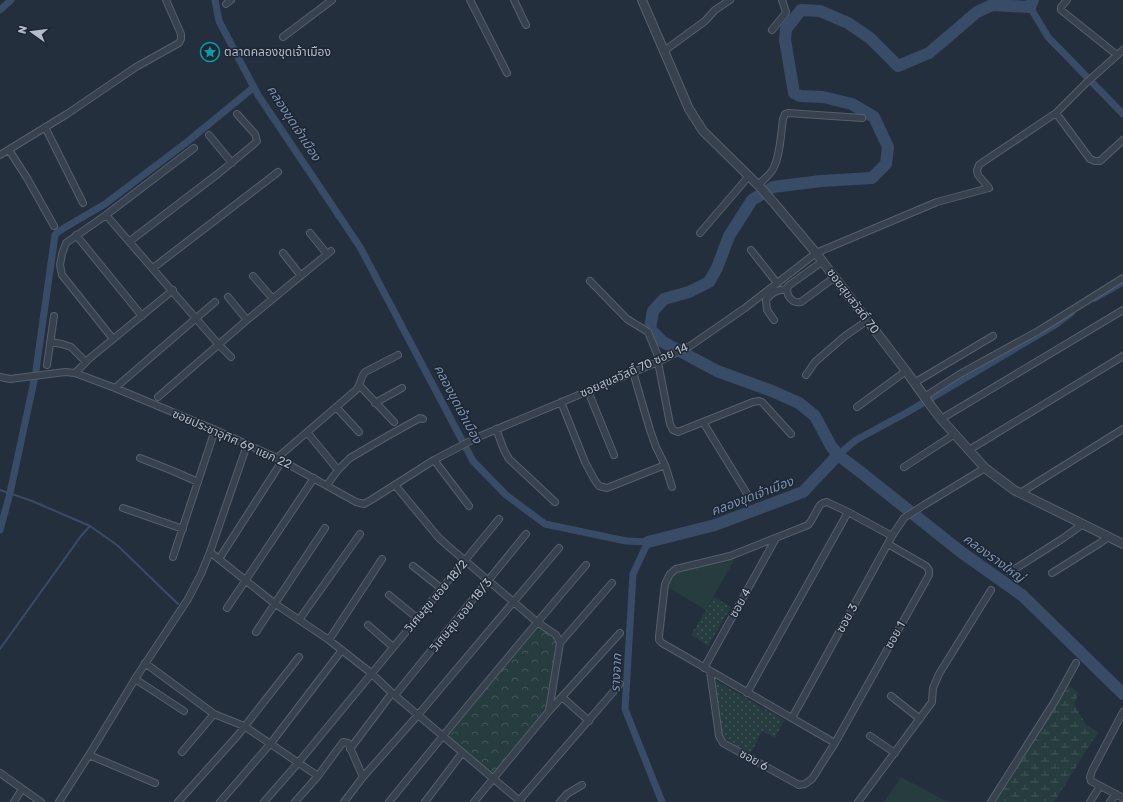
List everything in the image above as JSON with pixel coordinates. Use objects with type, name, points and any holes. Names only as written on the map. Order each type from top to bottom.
[{"type":"street","points":[[0,155],[67,114],[136,67],[179,43],[181,34],[166,0]]},
{"type":"street","points":[[283,37],[332,0]]},
{"type":"street","points":[[470,0],[507,73]]},
{"type":"street","points":[[514,0],[526,25]]},
{"type":"street","name":"ซอยสุขสวัสดิ์ 70","points":[[642,0],[689,110],[703,131],[759,186],[816,252],[941,419],[985,468],[1014,490],[1108,537],[1121,541]]},
{"type":"street","points":[[664,51],[705,21],[715,10],[730,0]]},
{"type":"street","points":[[772,30],[786,12],[782,0]]},
{"type":"street","points":[[1067,0],[1061,7],[1061,10],[1117,55]]},
{"type":"street","points":[[1123,50],[1086,83],[1056,113],[1090,159],[1100,161],[1123,140]]},
{"type":"street","name":"ซอยสุขสวัสดิ์ 70 ซอย 14","points":[[448,453],[496,429],[672,356],[690,346],[769,292],[777,283],[816,252],[937,202],[989,188],[978,176],[977,170],[979,165],[1056,113]]},
{"type":"street","points":[[130,242],[232,163],[254,144],[256,141],[255,134],[237,114]]},
{"type":"street","points":[[759,186],[775,165],[785,114],[814,114],[862,118]]},
{"type":"street","points":[[45,127],[83,204]]},
{"type":"street","points":[[209,135],[232,163]]},
{"type":"street","points":[[113,339],[62,275],[60,265],[66,244],[194,148]]},
{"type":"street","points":[[9,150],[54,226]]},
{"type":"street","points":[[153,268],[278,172]]},
{"type":"street","points":[[700,233],[749,176]]},
{"type":"street","points":[[106,215],[231,357]]},
{"type":"street","points":[[158,398],[247,320],[329,253],[310,233]]},
{"type":"street","points":[[76,235],[142,316]]},
{"type":"street","points":[[751,250],[777,283]]},
{"type":"street","points":[[283,253],[301,276]]},
{"type":"street","points":[[774,320],[768,310],[766,300],[769,292],[787,289],[788,286],[823,261]]},
{"type":"street","points":[[253,276],[273,299]]},
{"type":"street","points":[[787,289],[790,298],[794,302],[798,303],[835,277]]},
{"type":"street","points":[[924,398],[960,374],[1040,330],[1123,278]]},
{"type":"street","points":[[590,281],[627,319],[648,332],[659,361],[670,424],[673,430],[678,432],[753,402],[759,401],[762,402],[790,434]]},
{"type":"street","points":[[75,373],[113,339],[173,290]]},
{"type":"street","points":[[228,297],[247,320]]},
{"type":"street","points":[[115,388],[215,302]]},
{"type":"street","points":[[941,419],[1123,310]]},
{"type":"street","points":[[47,365],[54,316]]},
{"type":"street","points":[[806,375],[815,362],[868,320]]},
{"type":"street","points":[[914,383],[993,336]]},
{"type":"street","points":[[50,342],[71,347],[86,362]]},
{"type":"street","points":[[219,559],[280,460],[307,432],[360,386],[361,376],[365,372],[398,355]]},
{"type":"street","points":[[969,450],[1123,356]]},
{"type":"street","points":[[857,407],[906,371]]},
{"type":"street","name":"ซอยประชาอุทิศ 69 แยก 22","points":[[0,377],[10,379],[65,372],[75,373],[215,430],[280,460],[356,502],[364,504],[434,460],[448,453]]},
{"type":"street","points":[[633,372],[656,447],[665,465],[672,487]]},
{"type":"street","points":[[360,386],[394,422]]},
{"type":"street","points":[[376,403],[402,388]]},
{"type":"street","points":[[588,391],[614,455]]},
{"type":"street","points":[[561,402],[586,462],[599,486],[607,488],[665,465]]},
{"type":"street","points":[[336,407],[359,432]]},
{"type":"street","points":[[327,485],[338,470],[350,458],[420,418],[423,419]]},
{"type":"street","points":[[703,422],[749,497]]},
{"type":"street","points":[[496,429],[509,459],[555,502]]},
{"type":"street","points":[[1020,493],[1123,429]]},
{"type":"street","points":[[173,557],[215,430]]},
{"type":"street","points":[[307,432],[338,470]]},
{"type":"street","points":[[904,467],[955,434]]},
{"type":"street","points":[[59,802],[145,662],[188,599],[210,552],[247,445]]},
{"type":"street","points":[[140,458],[173,470],[198,482]]},
{"type":"street","points":[[434,460],[469,506]]},
{"type":"street","name":"ซอย 3","points":[[792,718],[892,536],[904,518],[924,504],[985,468]]},
{"type":"street","points":[[228,608],[314,478]]},
{"type":"street","points":[[396,485],[438,537],[537,622],[556,635],[560,643]]},
{"type":"street","points":[[836,743],[662,643],[660,640],[664,584],[670,574],[676,569],[730,556],[808,524],[823,502],[827,502],[848,512],[892,536]]},
{"type":"street","points":[[123,508],[182,529]]},
{"type":"street","points":[[747,693],[848,512]]},
{"type":"street","name":"วิเศษสุข ซอย 18/2","points":[[264,802],[298,763],[499,519]]},
{"type":"street","points":[[1010,572],[1083,524]]},
{"type":"street","points":[[256,632],[325,528]]},
{"type":"street","points":[[299,620],[360,534]]},
{"type":"street","name":"วิเศษสุข ซอย 18/3","points":[[350,749],[393,694],[489,581],[526,534]]},
{"type":"street","points":[[1052,573],[1108,537]]},
{"type":"street","name":"ซอย 4","points":[[707,670],[776,538]]},
{"type":"street","name":"ซอย 1","points":[[836,743],[929,575],[926,566],[888,544]]},
{"type":"street","points":[[344,802],[363,777],[418,715],[559,548]]},
{"type":"street","points":[[210,552],[274,603],[329,640],[371,673],[393,694],[520,802],[620,684]]},
{"type":"street","points":[[329,640],[382,559]]},
{"type":"street","points":[[389,802],[442,735],[586,565]]},
{"type":"street","points":[[413,566],[442,589]]},
{"type":"street","points":[[549,711],[560,643],[612,583]]},
{"type":"street","points":[[858,802],[932,702],[933,688],[938,674],[991,590]]},
{"type":"street","points":[[389,595],[418,618]]},
{"type":"street","points":[[368,625],[393,647]]},
{"type":"street","points":[[474,802],[549,711],[620,633]]},
{"type":"street","points":[[220,802],[271,743],[342,650]]},
{"type":"street","points":[[178,802],[238,735],[299,657]]},
{"type":"street","points":[[145,662],[214,714],[244,726],[318,776]]},
{"type":"street","points":[[991,802],[1076,663]]},
{"type":"street","name":"ซอย 6","points":[[707,670],[719,736],[723,742],[799,785],[805,784],[812,779],[836,743]]},
{"type":"street","points":[[135,679],[184,711]]},
{"type":"street","points":[[891,696],[920,719]]},
{"type":"street","points":[[562,697],[589,721]]},
{"type":"street","points":[[1123,712],[1090,777],[1092,781],[1123,798]]},
{"type":"street","points":[[182,752],[214,714]]},
{"type":"street","points":[[870,736],[895,753]]},
{"type":"street","points":[[295,802],[318,776],[344,742],[348,743],[363,777]]},
{"type":"street","points":[[425,802],[462,753]]},
{"type":"street","points":[[89,755],[155,783]]},
{"type":"street","points":[[0,773],[41,802]]},
{"type":"street","points":[[560,802],[567,794],[582,785]]},
{"type":"street","points":[[1090,802],[1100,786]]},
{"type":"street","points":[[14,802],[22,789]]},
{"type":"street","points":[[1110,802],[1116,794]]},
{"type":"green space","points":[[735,558],[706,610],[666,586],[671,575],[701,565]]},
{"type":"green space","points":[[714,597],[731,607],[708,646],[691,635]]},
{"type":"green space","points":[[537,622],[556,635],[560,643],[549,711],[493,778],[443,735]]},
{"type":"green space","points":[[713,679],[784,720],[775,738],[762,731],[750,754],[721,736]]},
{"type":"green space","points":[[1068,685],[1079,693],[1074,704],[1086,725],[1098,732],[1054,802],[996,802]]},
{"type":"green space","points":[[901,777],[948,802],[884,802]]},
{"type":"waterway","points":[[0,10],[11,0]]},
{"type":"waterway","name":"คลองขุดเจ้าเมือง","points":[[215,0],[219,21],[258,95],[360,247],[473,461],[506,495],[545,524],[626,541],[648,542],[633,574],[625,709],[662,802]]},
{"type":"waterway","name":"คลองรางใหญ่","points":[[1033,0],[1030,7],[992,5],[977,12],[929,53],[898,66],[870,38],[848,23],[820,11],[801,10],[786,29],[785,40],[794,93],[800,96],[823,97],[852,104],[874,117],[888,147],[886,164],[872,178],[821,181],[773,187],[752,200],[729,236],[717,268],[709,282],[689,292],[664,299],[653,311],[650,329],[663,342],[717,371],[772,391],[799,403],[815,416],[831,446],[838,455],[961,552],[1023,596],[1123,694]]},
{"type":"waterway","points":[[1030,7],[1048,37],[1123,114]]},
{"type":"waterway","points":[[36,370],[55,235],[59,231],[105,204],[187,142],[254,87]]},
{"type":"waterway","points":[[1095,298],[1123,282]]},
{"type":"waterway","points":[[838,455],[856,440],[906,413],[1055,325],[1071,313]]},
{"type":"waterway","points":[[0,530],[10,493],[34,381]]},
{"type":"waterway","name":"คลองขุดเจ้าเมือง","points":[[648,542],[715,525],[803,492],[838,455]]},
{"type":"waterway","points":[[0,490],[32,501],[90,526],[117,545],[178,604]]},
{"type":"waterway","points":[[0,649],[81,536],[90,526]]},
{"type":"place","name":"ตลาดคลองขุดเจ้าเมือง","points":[[210,52]]},
{"type":"water label","name":"รางจาก","points":[[616,673]]}]
